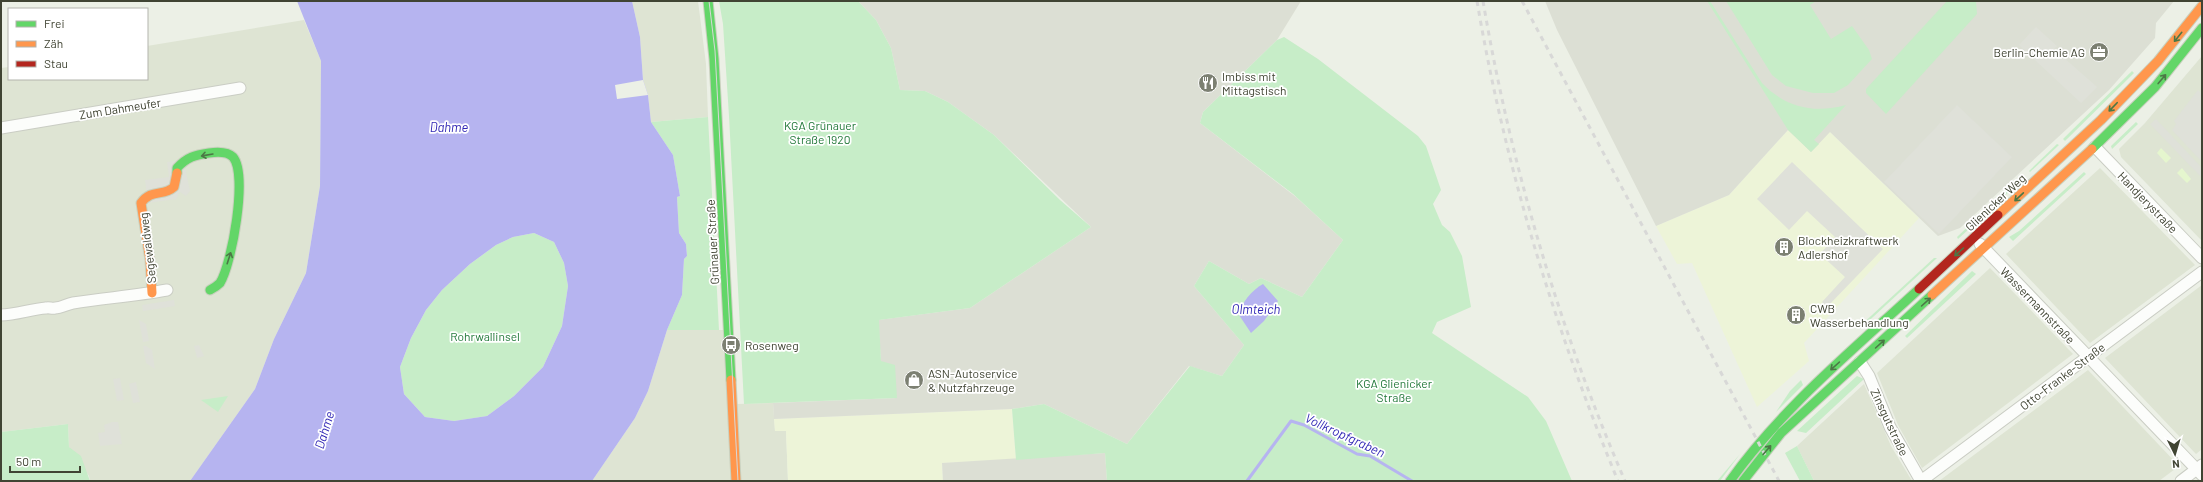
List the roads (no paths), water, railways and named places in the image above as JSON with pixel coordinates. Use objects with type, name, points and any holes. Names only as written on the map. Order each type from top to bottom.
[{"type":"main road","name":"Grünauer Straße","points":[[708,1],[714,59],[736,481]]},
{"type":"main road","name":"Glienicker Weg","points":[[1730,481],[1742,464],[1794,405],[2101,120],[2158,61],[2202,6]]},
{"type":"main road","points":[[1743,481],[1758,459],[1781,433],[1816,403],[2095,147],[2155,87],[2202,28]]},
{"type":"main road","name":"Segewaldweg","points":[[152,293],[150,260],[141,203],[144,197],[149,194],[171,191],[175,188],[178,183],[177,168],[185,159],[226,153],[233,156],[238,170],[236,224],[231,250],[221,280],[216,287],[210,290]]},
{"type":"street","name":"Zum Dahmeufer","points":[[1,128],[240,88]]},
{"type":"street","name":"Handjerystraße","points":[[2095,147],[2202,258]]},
{"type":"street","name":"Wassermannstraße","points":[[1974,238],[2200,469]]},
{"type":"street","name":"Otto-Franke-Straße","points":[[1921,481],[2202,272]]},
{"type":"street","name":"Segewaldweg","points":[[1,315],[13,315],[23,312],[56,308],[64,304],[103,298],[111,299],[119,296],[152,293],[166,290]]},
{"type":"street","name":"Zinsgutstraße","points":[[1860,362],[1869,376],[1890,427],[1921,481]]},
{"type":"street","points":[[2181,481],[2200,469]]},
{"type":"water","name":"Dahme","points":[[297,1],[632,1],[640,37],[643,80],[648,95],[651,122],[673,155],[680,196],[677,197],[679,233],[686,244],[687,256],[684,259],[682,295],[667,330],[648,391],[635,418],[592,481],[190,481],[255,389],[274,339],[306,273],[320,186],[321,61]],"holes":[[[534,233],[554,242],[564,263],[568,286],[562,326],[543,367],[514,396],[487,416],[454,421],[425,417],[404,394],[400,367],[411,338],[426,310],[442,290],[470,264],[496,245],[513,237]]]},
{"type":"water","name":"Olmteich","points":[[1263,284],[1278,301],[1264,321],[1251,333],[1239,315],[1240,310],[1248,297]]},
{"type":"waterway","name":"Vollkropfgraben","points":[[1247,481],[1291,421],[1304,425],[1357,454],[1370,456],[1412,481]]},
{"type":"tram line","points":[[709,1],[715,51],[738,481]]},
{"type":"railway","points":[[1477,1],[1488,63],[1502,124],[1534,245],[1573,364],[1618,481]]},
{"type":"railway","points":[[1483,1],[1494,63],[1508,124],[1540,246],[1558,305],[1579,365],[1625,481]]},
{"type":"railway","points":[[1522,1],[1779,481]]},
{"type":"place","name":"Berlin-Chemie AG","points":[[2099,52]]},
{"type":"place","name":"Imbiss mit Mittagstisch","points":[[1208,83]]},
{"type":"place","name":"Blockheizkraftwerk Adlershof","points":[[1784,247]]},
{"type":"place","name":"CWB Wasserbehandlung","points":[[1796,315]]},
{"type":"place","name":"Rosenweg","points":[[731,345]]},
{"type":"place","name":"ASN-Autoservice & Nutzfahrzeuge","points":[[914,380]]},
{"type":"park label","name":"KGA Grünauer Straße 1920","points":[[820,132]]},
{"type":"park label","name":"Rohrwallinsel","points":[[485,336]]},
{"type":"park label","name":"KGA Glienicker Straße","points":[[1394,390]]}]
